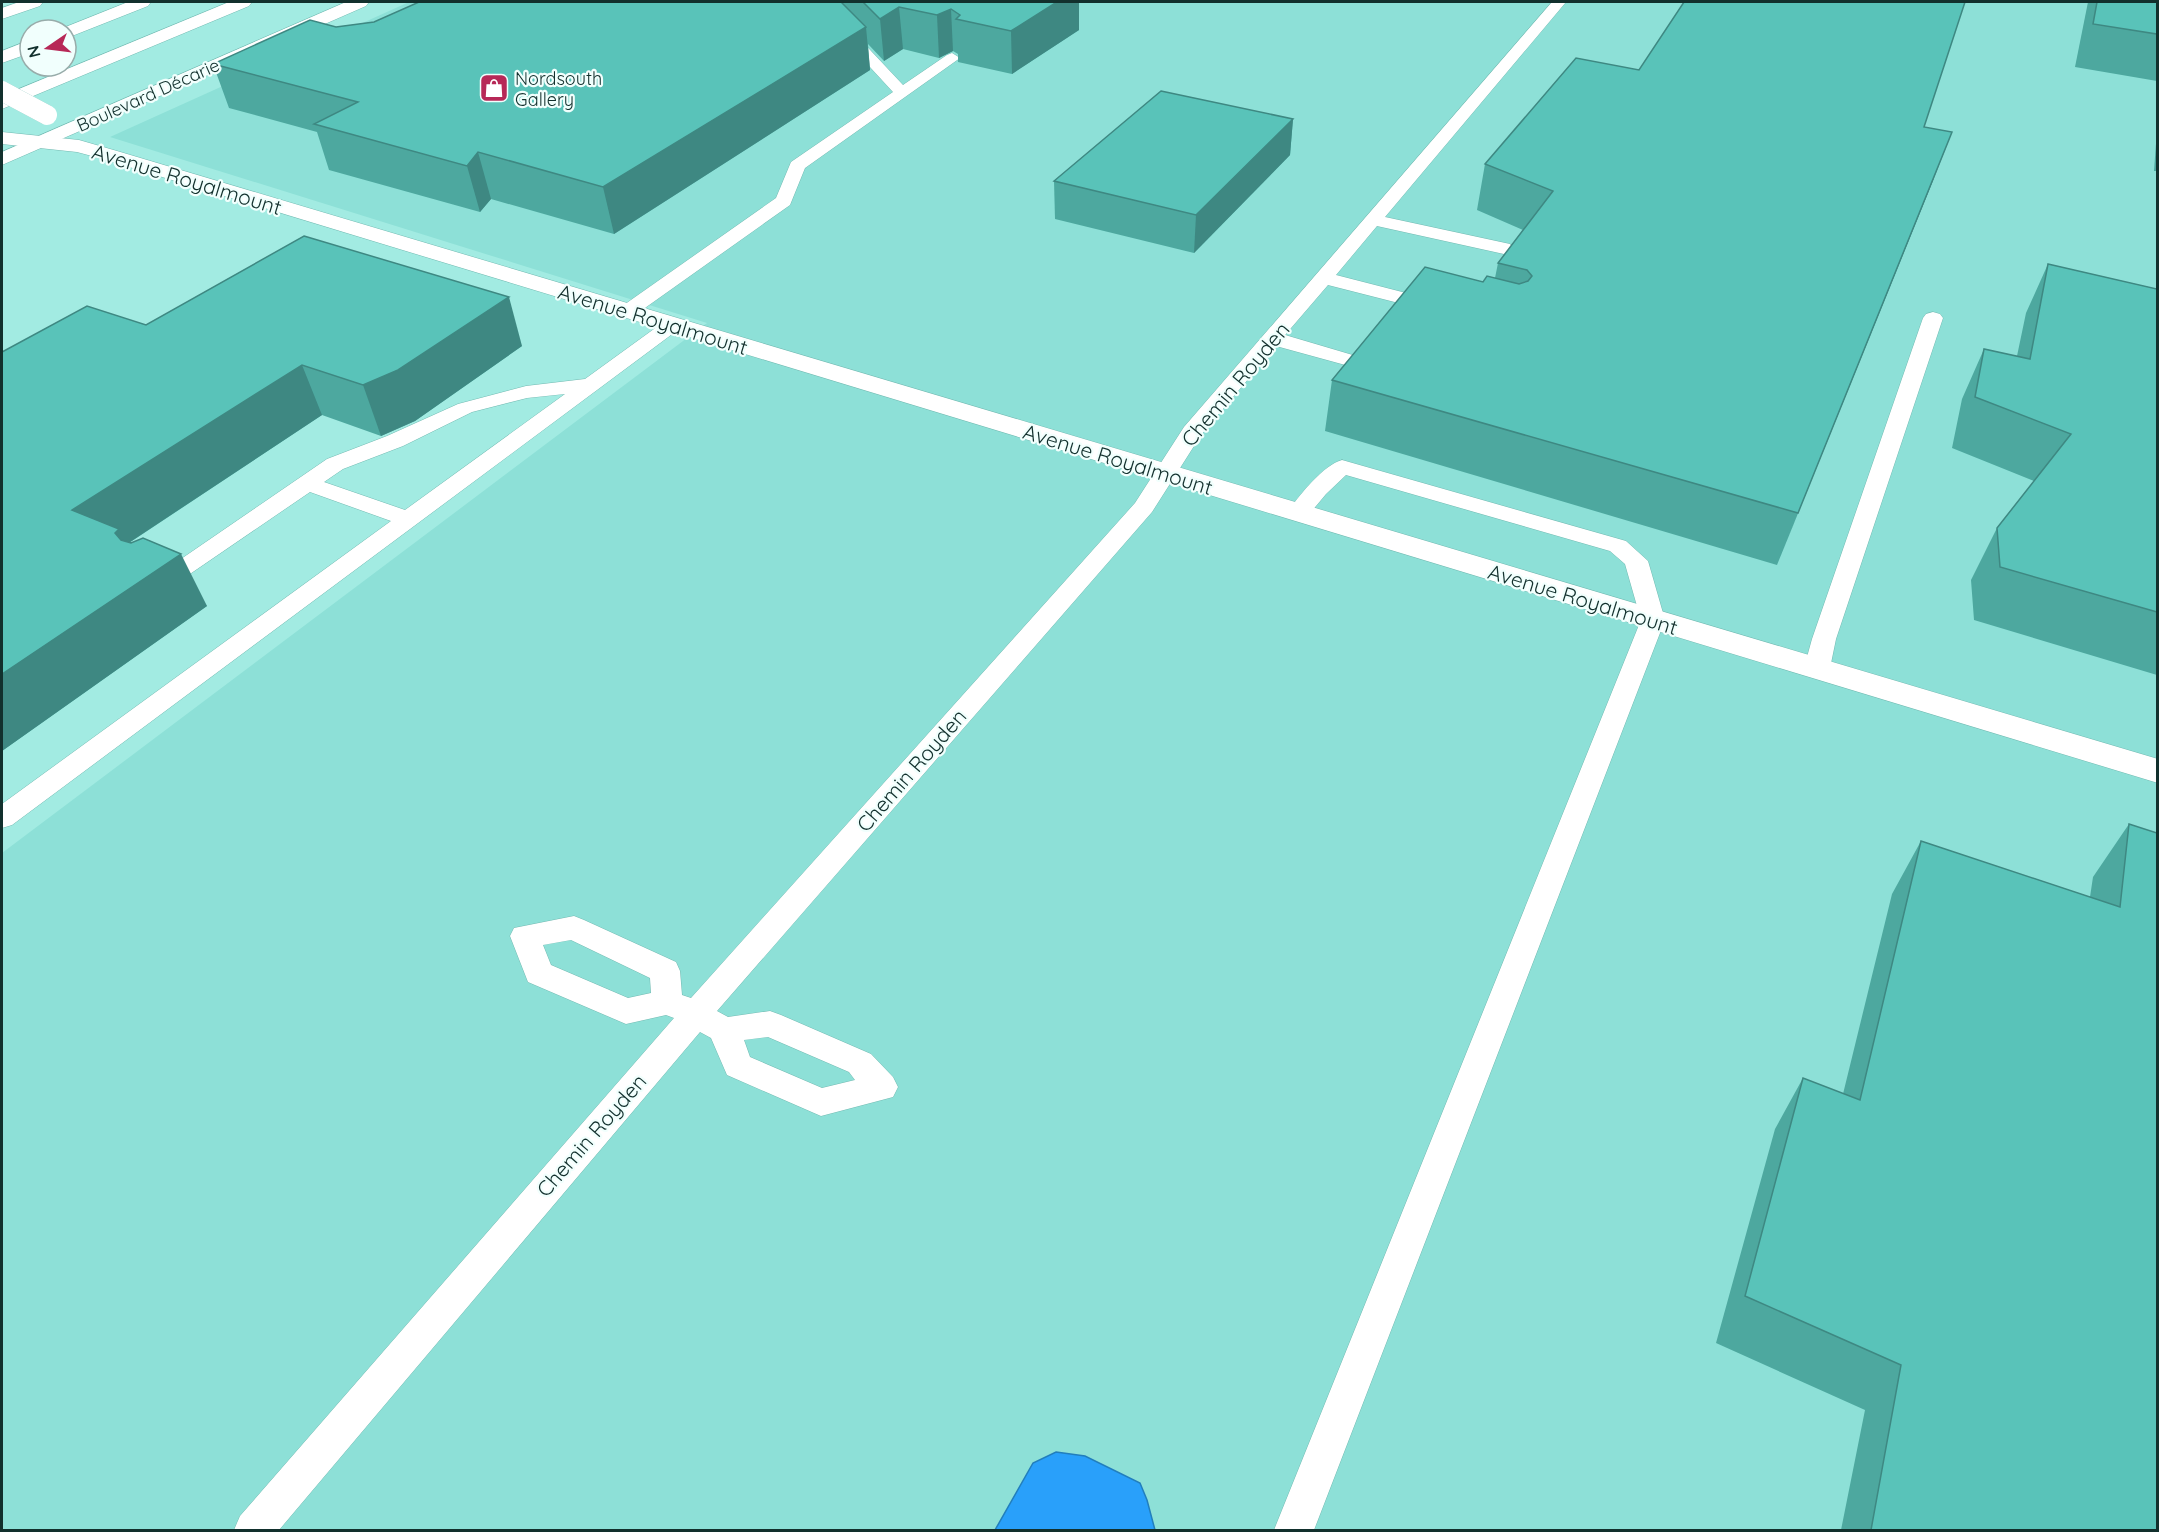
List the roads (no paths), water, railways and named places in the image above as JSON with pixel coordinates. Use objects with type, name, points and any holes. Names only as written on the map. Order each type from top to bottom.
[{"type":"main road","points":[[2,14],[34,2]]},
{"type":"main road","points":[[78,27],[142,2]]},
{"type":"main road","points":[[2,103],[243,2]]},
{"type":"main road","name":"Boulevard Décarie","points":[[66,133],[360,2]]},
{"type":"main road","points":[[2,58],[18,51]]},
{"type":"main road","points":[[2,91],[66,133]]},
{"type":"main road","points":[[2,159],[66,133]]},
{"type":"main road","name":"Avenue Royalmount","points":[[66,133],[672,325],[2157,771]]},
{"type":"main road","points":[[8,138],[42,142]]},
{"type":"lane","name":"Chemin Royden","points":[[254,1530],[696,1014],[1144,507],[1191,432],[1559,2]]},
{"type":"lane","points":[[824,32],[851,38],[901,92]]},
{"type":"lane","points":[[628,311],[784,201],[797,166],[952,58]]},
{"type":"lane","points":[[1374,220],[1504,248]]},
{"type":"lane","points":[[1325,278],[1451,310]]},
{"type":"lane","points":[[1817,668],[1824,639],[1933,318]]},
{"type":"lane","points":[[2,818],[672,325]]},
{"type":"lane","points":[[1272,338],[1348,360]]},
{"type":"lane","points":[[158,586],[335,464],[394,441],[465,408],[526,392],[589,385]]},
{"type":"lane","points":[[1294,1530],[1653,620],[1636,561],[1618,546],[1342,467],[1318,489],[1298,513]]},
{"type":"lane","points":[[307,483],[410,520]]},
{"type":"lane","points":[[667,1002],[666,971],[574,928],[525,936],[539,973],[626,1011],[667,1002],[696,1014],[724,1030],[770,1024],[860,1063],[882,1087],[821,1102],[738,1066],[724,1030]]},
{"type":"water","points":[[1056,1452],[1085,1456],[1140,1483],[1155,1530],[995,1530],[1033,1463]]},
{"type":"place","name":"Nordsouth Gallery","points":[[494,88]]}]
